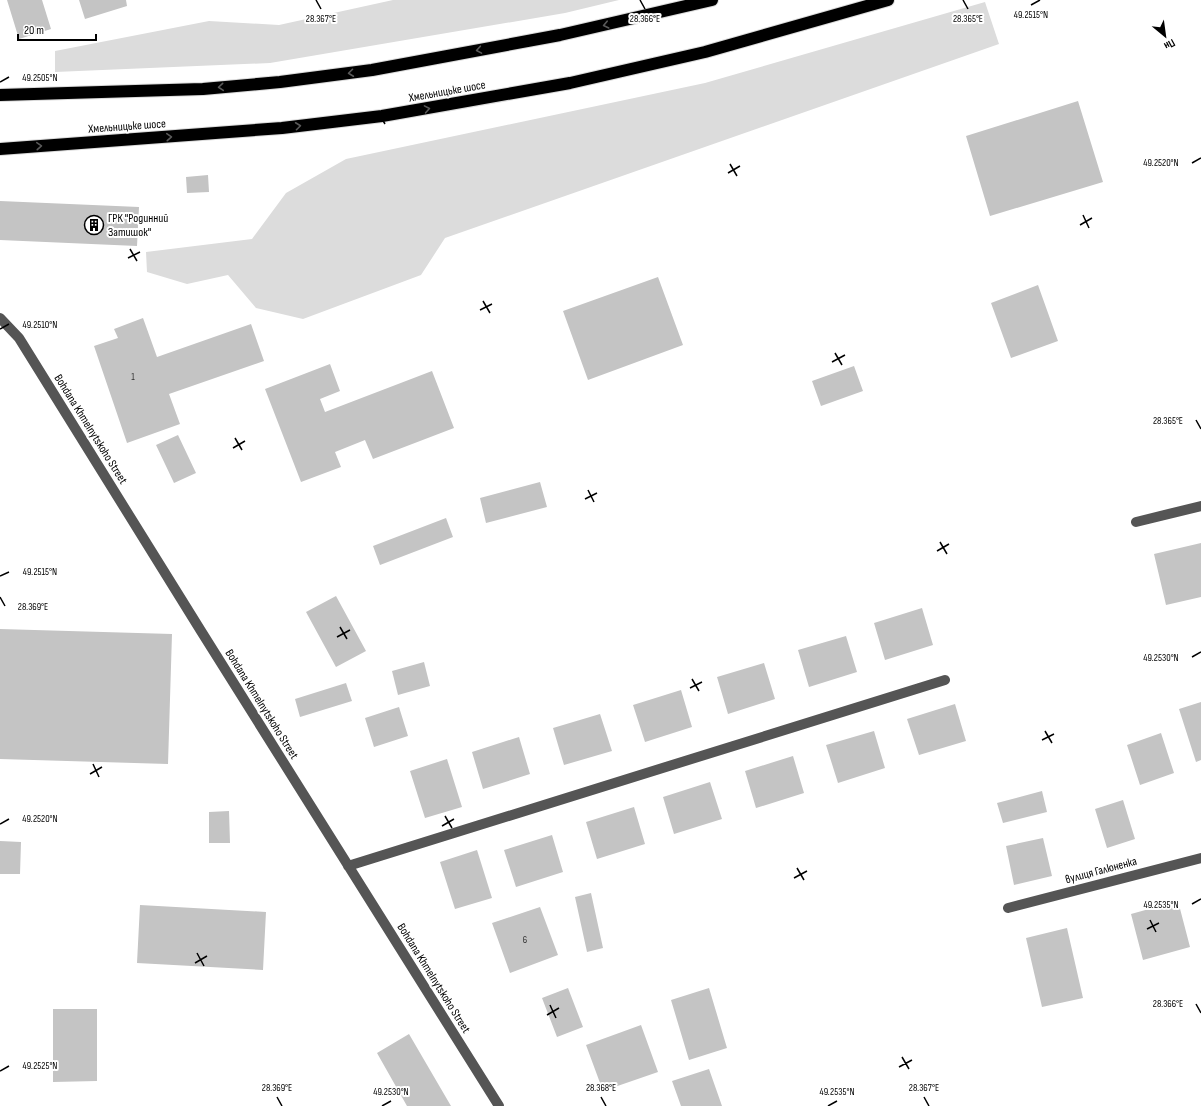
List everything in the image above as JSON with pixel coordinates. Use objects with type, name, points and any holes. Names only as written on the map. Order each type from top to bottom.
[{"type":"highway","points":[[0,96],[203,88],[280,82],[372,70],[560,35],[712,0]]},
{"type":"highway","name":"Хмельницьке шосе","points":[[0,149],[274,129],[397,114],[570,83],[705,52],[888,0]]},
{"type":"street","name":"Bohdana Khmelnytskoho Street","points":[[0,318],[24,345],[201,631],[499,1106]]},
{"type":"street","points":[[1136,522],[1201,506]]},
{"type":"street","points":[[348,866],[945,680]]},
{"type":"street","name":"вулиця Галюненка","points":[[1008,908],[1201,858]]},
{"type":"shaded area","points":[[393,0],[619,0],[565,13],[270,63],[55,72],[55,51],[209,21],[279,25]]},
{"type":"shaded area","points":[[985,2],[999,44],[445,238],[421,275],[303,319],[256,308],[228,275],[187,284],[147,272],[146,252],[252,239],[286,193],[346,159],[705,83]]},
{"type":"building","points":[[7,0],[42,0],[51,29],[19,39]]},
{"type":"building","points":[[79,0],[126,0],[127,6],[85,19]]},
{"type":"building","points":[[1078,101],[1103,182],[990,216],[966,136]]},
{"type":"building","points":[[208,175],[209,192],[187,193],[186,177]]},
{"type":"building","name":"ГРК \"Родинний Затишок\"","points":[[0,201],[139,207],[137,246],[0,240]]},
{"type":"building","points":[[658,277],[683,345],[588,380],[563,311]]},
{"type":"building","points":[[1038,285],[1058,341],[1011,358],[991,303]]},
{"type":"building","points":[[143,318],[157,357],[251,324],[264,361],[169,394],[180,424],[127,443],[94,346],[118,338],[114,329]]},
{"type":"building","points":[[330,364],[340,391],[320,399],[325,412],[432,371],[454,428],[373,459],[365,440],[335,452],[341,467],[301,482],[265,389]]},
{"type":"building","points":[[854,366],[863,391],[821,406],[812,381]]},
{"type":"building","points":[[178,435],[196,473],[174,483],[156,445]]},
{"type":"building","points":[[540,482],[547,507],[486,523],[480,498]]},
{"type":"building","points":[[446,518],[453,537],[380,565],[373,546]]},
{"type":"building","points":[[1201,543],[1201,597],[1166,605],[1154,554]]},
{"type":"building","points":[[336,596],[366,651],[336,667],[306,612]]},
{"type":"building","points":[[922,608],[933,645],[885,660],[874,623]]},
{"type":"building","points":[[0,629],[172,634],[168,764],[0,759]]},
{"type":"building","points":[[846,636],[857,672],[809,687],[798,650]]},
{"type":"building","points":[[424,662],[430,686],[398,695],[392,671]]},
{"type":"building","points":[[764,663],[775,699],[728,714],[717,677]]},
{"type":"building","points":[[346,683],[352,701],[300,717],[295,699]]},
{"type":"building","points":[[681,690],[692,727],[645,742],[633,705]]},
{"type":"building","points":[[1201,702],[1201,760],[1196,762],[1179,709]]},
{"type":"building","points":[[955,704],[966,741],[919,755],[907,719]]},
{"type":"building","points":[[399,707],[408,736],[374,747],[365,718]]},
{"type":"building","points":[[600,714],[612,751],[564,765],[553,728]]},
{"type":"building","points":[[874,731],[885,768],[838,783],[826,745]]},
{"type":"building","points":[[1161,733],[1174,773],[1140,785],[1127,745]]},
{"type":"building","points":[[519,737],[530,774],[483,789],[472,752]]},
{"type":"building","points":[[793,756],[804,793],[756,808],[745,771]]},
{"type":"building","points":[[447,759],[462,807],[425,818],[410,771]]},
{"type":"building","points":[[710,782],[722,819],[674,834],[663,797]]},
{"type":"building","points":[[1042,791],[1047,812],[1003,823],[997,803]]},
{"type":"building","points":[[1123,800],[1135,839],[1107,848],[1095,809]]},
{"type":"building","points":[[634,807],[645,844],[597,859],[586,822]]},
{"type":"building","points":[[229,811],[230,843],[209,843],[209,812]]},
{"type":"building","points":[[552,835],[563,872],[516,887],[504,850]]},
{"type":"building","points":[[1043,838],[1052,876],[1014,885],[1006,846]]},
{"type":"building","points":[[0,841],[21,842],[20,874],[0,874]]},
{"type":"building","points":[[477,850],[492,898],[455,909],[440,862]]},
{"type":"building","points":[[591,893],[603,948],[587,952],[575,897]]},
{"type":"building","points":[[1178,901],[1190,947],[1143,960],[1131,914]]},
{"type":"building","points":[[140,905],[266,912],[263,970],[137,963]]},
{"type":"building","points":[[540,907],[558,955],[510,973],[492,923]]},
{"type":"building","points":[[1067,928],[1083,998],[1042,1007],[1026,938]]},
{"type":"building","points":[[568,988],[583,1027],[557,1037],[542,998]]},
{"type":"building","points":[[709,988],[727,1048],[689,1060],[671,1000]]},
{"type":"building","points":[[53,1009],[97,1009],[97,1081],[53,1082]]},
{"type":"building","points":[[641,1025],[658,1072],[603,1091],[586,1045]]},
{"type":"building","points":[[409,1034],[451,1106],[407,1106],[377,1053]]},
{"type":"building","points":[[709,1069],[722,1106],[681,1106],[672,1081]]},
{"type":"place","name":"ГРК \"Родинний Затишок\"","points":[[94,225]]}]
